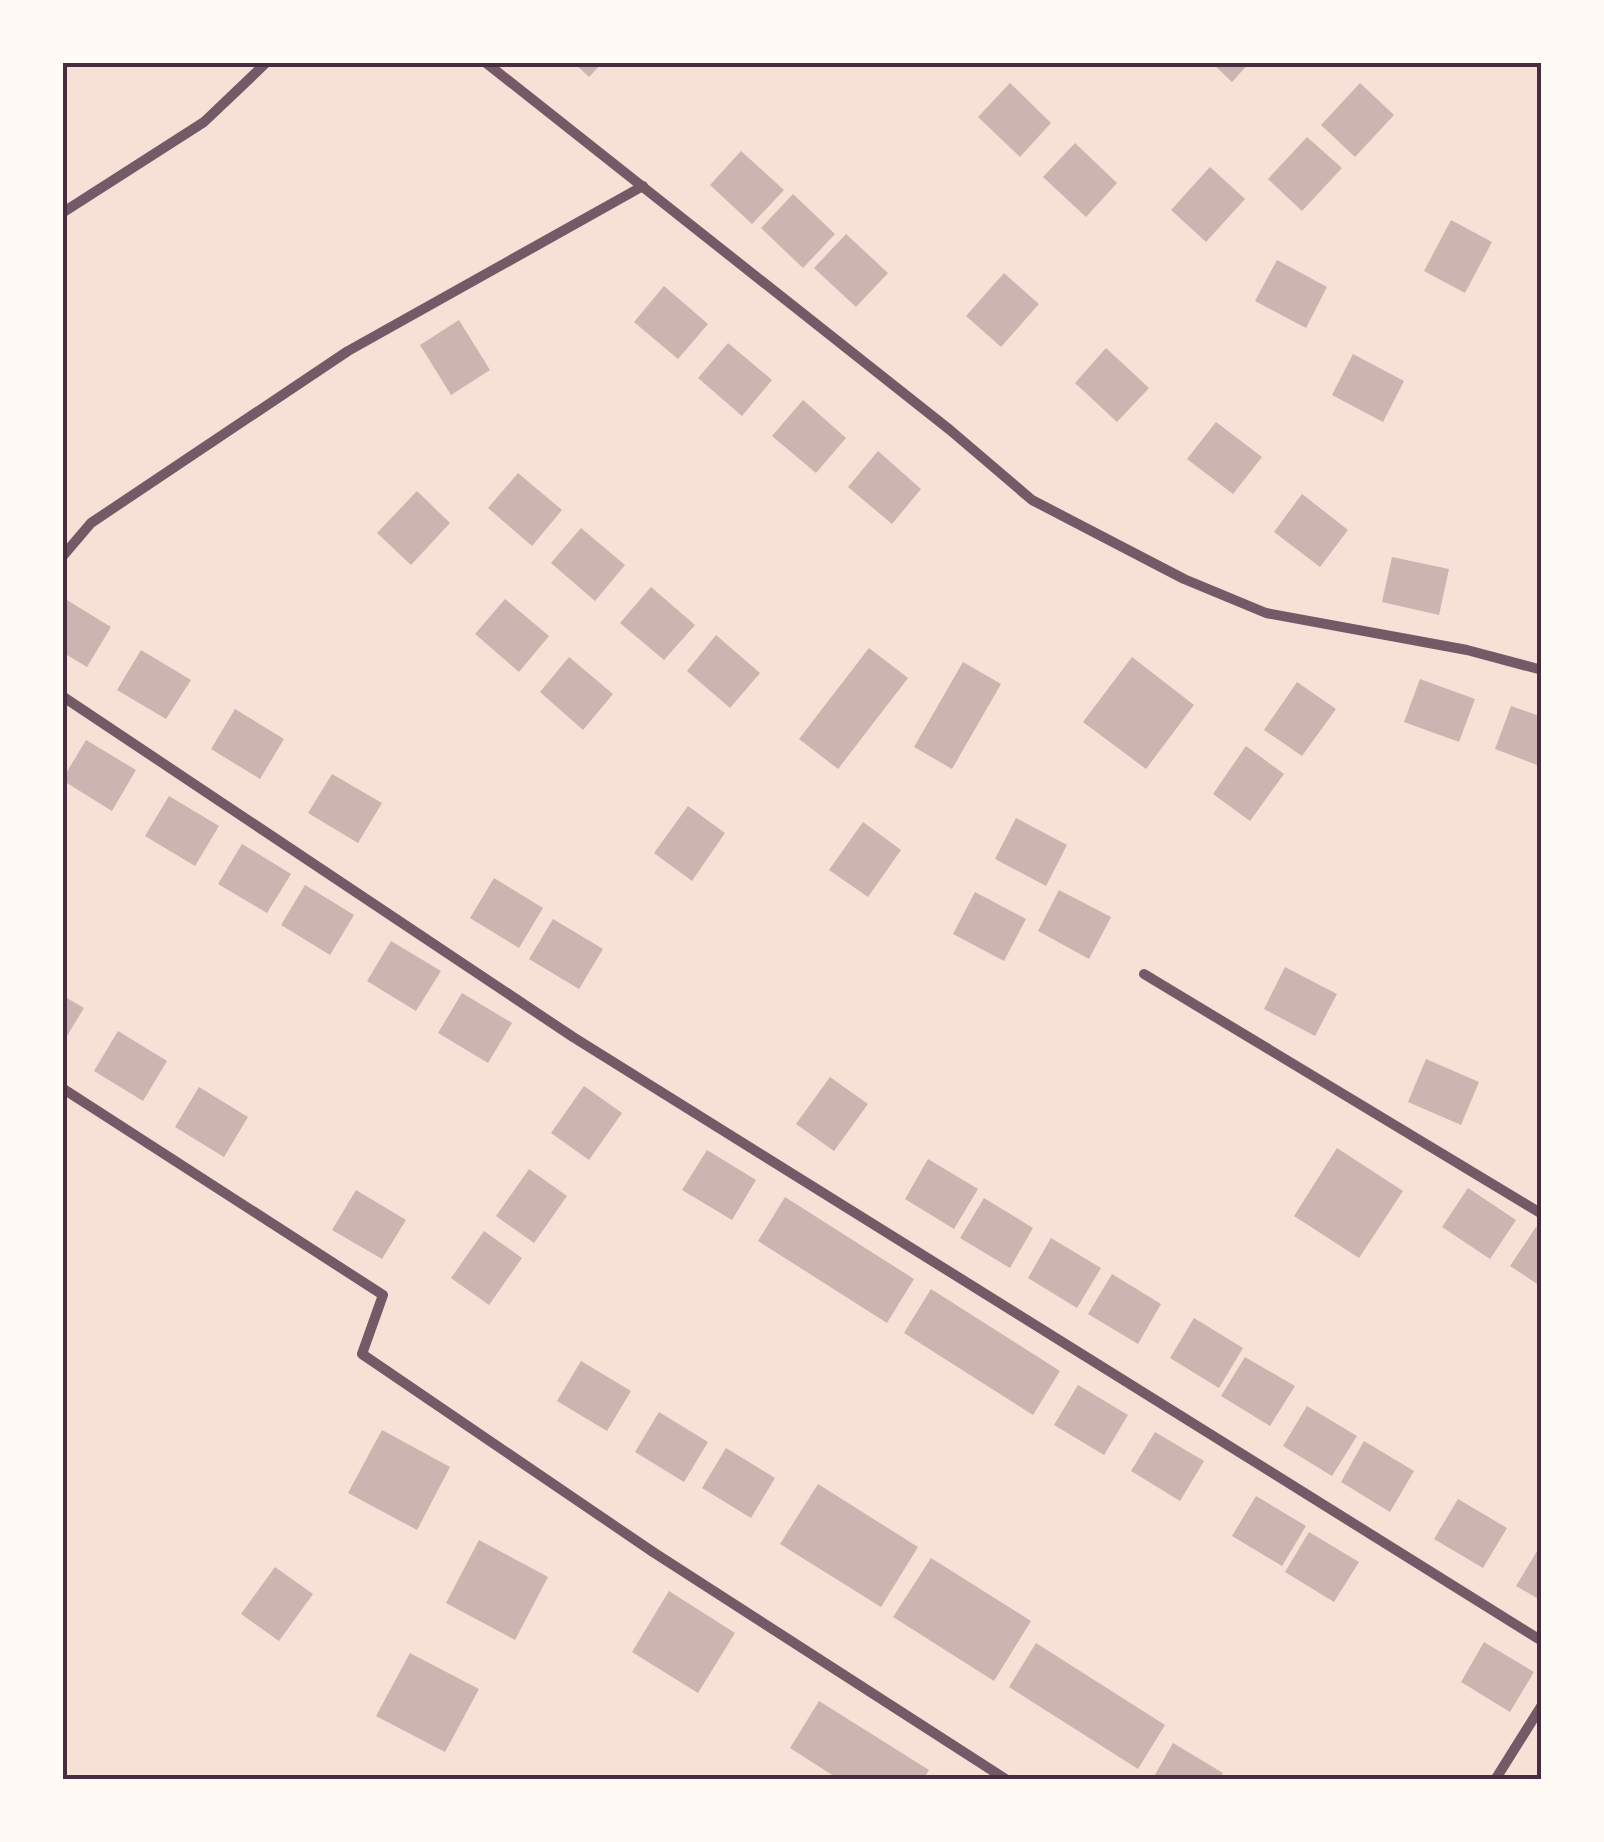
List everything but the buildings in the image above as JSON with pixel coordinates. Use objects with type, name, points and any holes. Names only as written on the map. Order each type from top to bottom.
[{"type":"street","points":[[62,213],[204,122],[268,62]]},
{"type":"street","points":[[486,62],[950,430],[1032,500],[1184,580],[1266,613],[1467,650],[1542,670]]},
{"type":"street","points":[[62,557],[91,523],[348,350],[643,186]]},
{"type":"street","points":[[62,696],[574,1037],[1542,1641]]},
{"type":"street","points":[[1144,974],[1542,1214]]},
{"type":"street","points":[[62,1088],[382,1295],[362,1354],[652,1552],[1007,1780]]},
{"type":"street","points":[[1495,1780],[1542,1704]]}]
